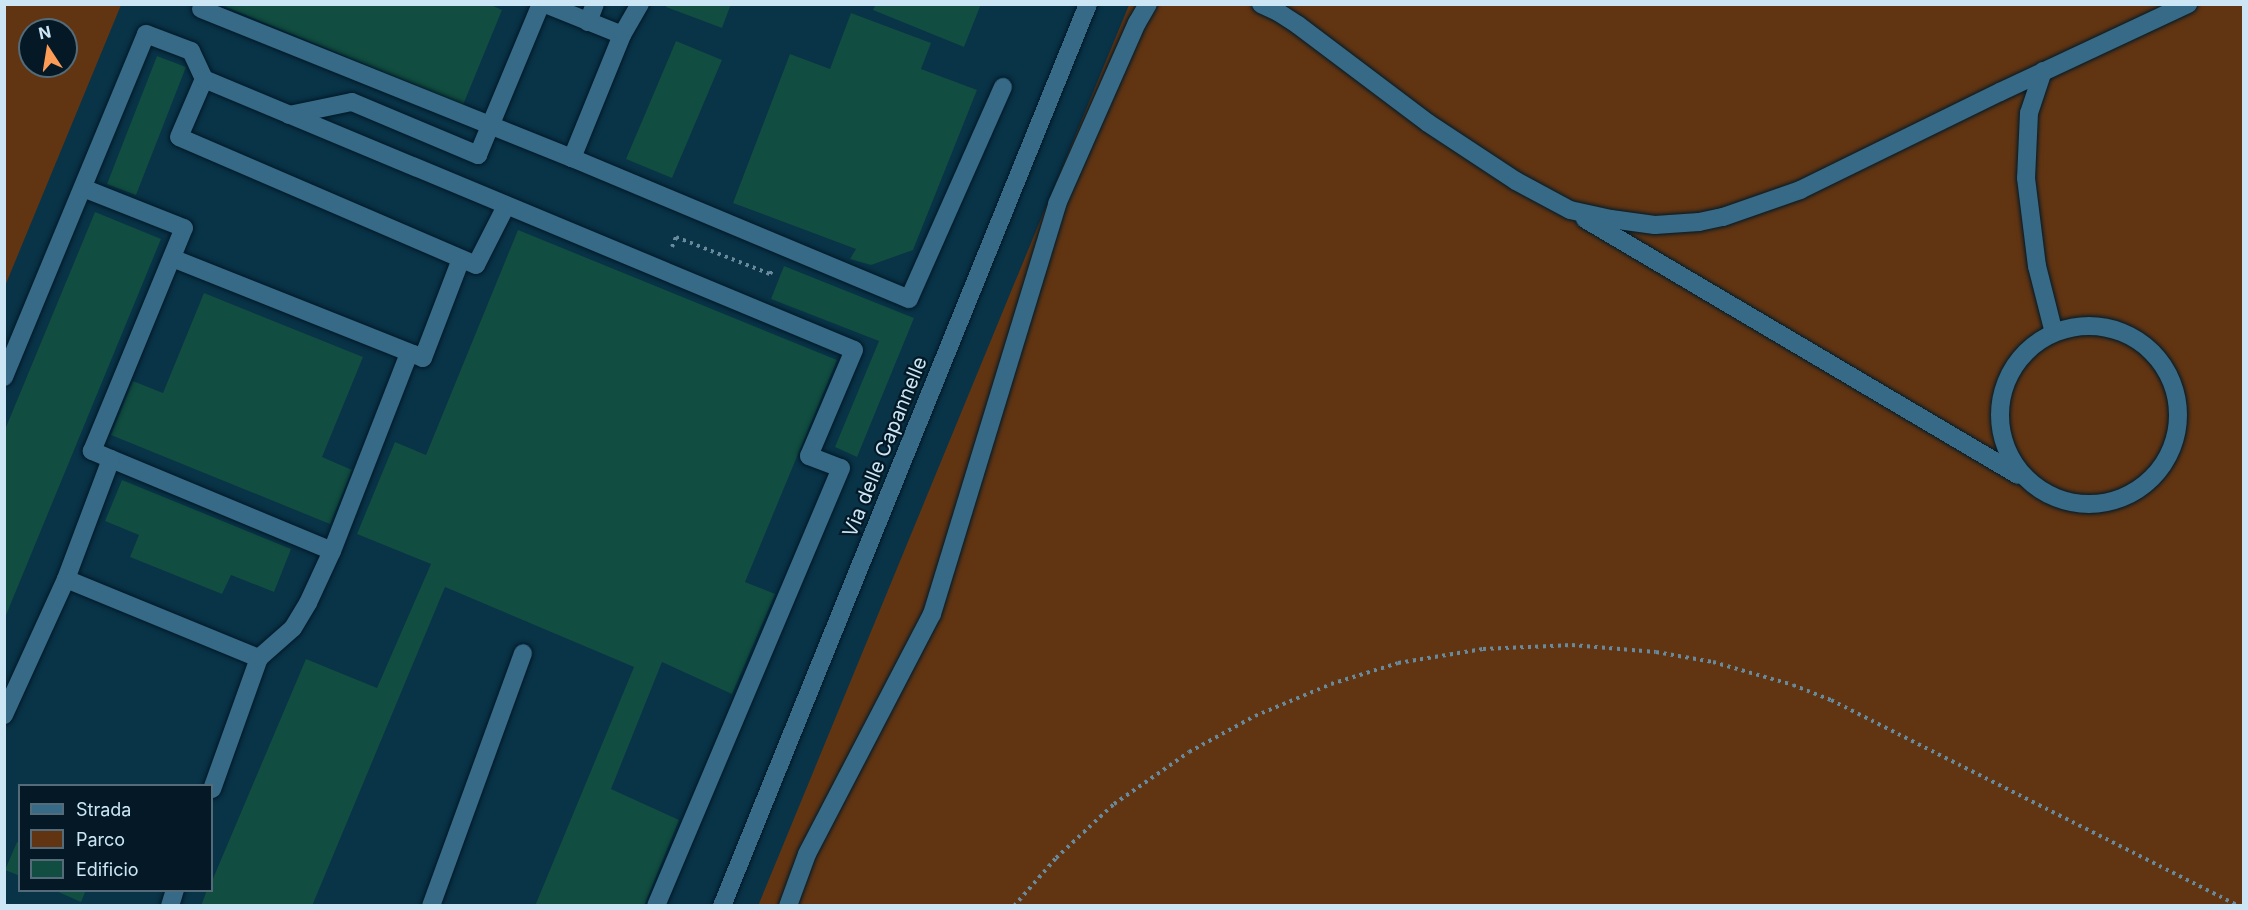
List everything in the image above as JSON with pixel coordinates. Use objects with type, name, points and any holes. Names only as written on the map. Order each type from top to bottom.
[{"type":"street","points":[[289,115],[352,102],[478,155],[543,4],[622,35]]},
{"type":"street","points":[[588,22],[595,4]]},
{"type":"street","points":[[572,158],[622,35],[640,4]]},
{"type":"street","name":"Via delle Capannelle","points":[[722,906],[1088,4]]},
{"type":"street","points":[[788,906],[807,854],[932,614],[1058,204],[1137,23],[1148,4]]},
{"type":"street","points":[[1261,4],[1308,31],[1475,156],[1570,210],[2051,497],[2080,505],[2110,502],[2137,490],[2160,471],[2174,444],[2179,415],[2174,386],[2160,359],[2138,339],[2111,328],[2082,326],[2054,333],[2029,348],[2011,372],[2000,399],[2000,428],[2008,456],[2026,480]]},
{"type":"street","points":[[1570,210],[1621,221],[1654,225],[1699,222],[1745,212],[1800,190],[2043,71],[2188,4]]},
{"type":"street","points":[[201,9],[572,158],[909,299],[1003,87]]},
{"type":"street","points":[[4,377],[146,34],[191,51],[204,79],[854,350],[809,456],[841,468],[656,906]]},
{"type":"street","points":[[2043,71],[2029,113],[2026,178],[2037,266],[2054,333]]},
{"type":"street","points":[[204,79],[178,137],[461,259],[476,265],[506,206]]},
{"type":"street","points":[[83,188],[184,228],[92,451],[332,551]]},
{"type":"street","points":[[172,258],[423,357],[461,259]]},
{"type":"street","points":[[213,786],[259,658],[297,621],[332,551],[409,353]]},
{"type":"street","points":[[4,715],[66,579],[111,459]]},
{"type":"street","points":[[66,579],[259,658]]},
{"type":"street","points":[[431,906],[523,653]]},
{"type":"path","points":[[676,237],[770,274]]},
{"type":"path","points":[[1014,906],[1056,858],[1114,804],[1189,752],[1255,716],[1331,684],[1407,662],[1483,649],[1572,645],[1656,652],[1713,662],[1831,700],[2239,906]]},
{"type":"green space","points":[[4,5],[121,5],[5,286]]},
{"type":"green space","points":[[1129,5],[2243,5],[2243,905],[758,906]]},
{"type":"building","points":[[219,4],[489,4],[502,10],[463,105]]},
{"type":"building","points":[[667,4],[731,4],[722,28],[666,7]]},
{"type":"building","points":[[876,4],[981,4],[964,47],[873,10]]},
{"type":"building","points":[[851,13],[931,43],[921,69],[977,90],[913,250],[871,265],[850,259],[856,249],[733,203],[790,54],[830,69]]},
{"type":"building","points":[[676,41],[722,60],[672,178],[626,159]]},
{"type":"building","points":[[157,56],[186,67],[136,195],[107,184]]},
{"type":"building","points":[[95,212],[161,239],[4,620],[4,432]]},
{"type":"building","points":[[518,230],[837,360],[745,582],[775,594],[732,694],[662,662],[611,789],[679,820],[644,906],[535,906],[634,667],[445,587],[312,906],[201,906],[206,892],[213,892],[213,879],[306,659],[377,688],[431,564],[357,534],[395,442],[426,455]]},
{"type":"building","points":[[784,266],[914,318],[857,457],[835,447],[879,341],[771,299]]},
{"type":"building","points":[[204,293],[363,357],[322,457],[352,470],[330,524],[111,435],[133,381],[163,393]]},
{"type":"building","points":[[122,480],[291,549],[274,592],[231,575],[222,594],[130,557],[139,535],[105,521]]},
{"type":"building","points":[[17,842],[18,842],[18,875],[5,870]]},
{"type":"building","points":[[58,892],[85,892],[81,902]]}]
